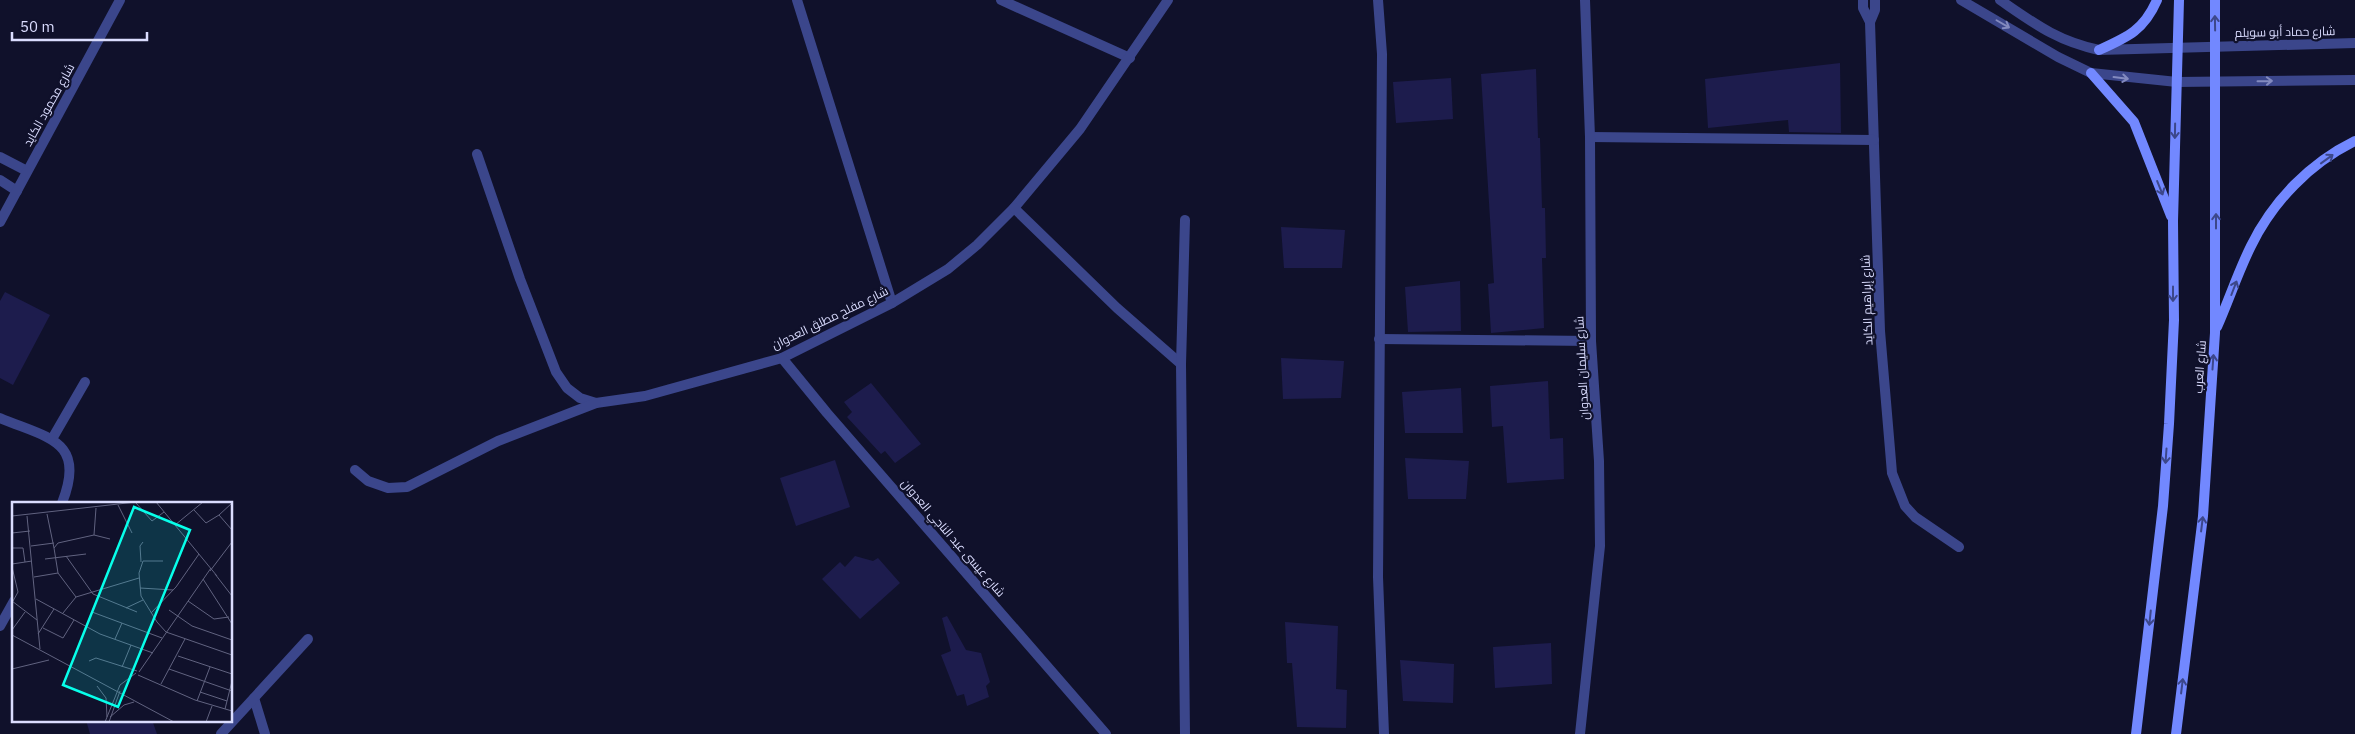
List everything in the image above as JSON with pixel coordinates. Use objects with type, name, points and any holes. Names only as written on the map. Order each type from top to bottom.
[{"type":"main road","points":[[2100,50],[2129,37],[2148,19],[2157,0]]},
{"type":"main road","points":[[2136,734],[2163,506],[2174,320],[2173,221],[2179,0]]},
{"type":"main road","name":"شارع العرب","points":[[2176,734],[2203,516],[2215,333],[2215,0]]},
{"type":"main road","points":[[2091,73],[2134,122],[2173,221]]},
{"type":"main road","points":[[2215,333],[2252,244],[2274,206],[2309,172],[2355,141]]},
{"type":"street","name":"شارع محمود الكايد","points":[[0,222],[120,0]]},
{"type":"street","points":[[797,0],[892,302]]},
{"type":"street","points":[[1000,0],[1130,58]]},
{"type":"street","name":"شارع مفلح مطلق العدوان","points":[[355,470],[368,481],[388,488],[407,488],[498,441],[596,403],[645,396],[782,358],[892,302],[948,269],[977,245],[1014,208],[1080,129],[1168,0]]},
{"type":"street","points":[[1378,0],[1382,54],[1378,577],[1384,734]]},
{"type":"street","name":"شارع سليمان العدوان","points":[[1580,734],[1600,546],[1599,461],[1592,341],[1590,137],[1585,0]]},
{"type":"street","name":"شارع إبراهيم الكايد","points":[[1862,0],[1863,8],[1870,22]]},
{"type":"street","name":"شارع إبراهيم الكايد","points":[[1875,0],[1875,10],[1870,22],[1880,331],[1892,473],[1905,506],[1915,517],[1959,547]]},
{"type":"street","points":[[1961,0],[2058,57],[2091,73],[2177,82],[2355,80]]},
{"type":"street","name":"شارع حماد أبو سويلم","points":[[2000,0],[2048,32],[2074,44],[2100,50],[2355,43]]},
{"type":"street","points":[[1590,137],[1874,140]]},
{"type":"street","points":[[477,154],[520,280],[556,372],[567,388],[580,398],[596,403]]},
{"type":"street","points":[[0,157],[27,171]]},
{"type":"street","points":[[0,180],[17,191]]},
{"type":"street","points":[[1014,208],[1117,308],[1181,364]]},
{"type":"street","points":[[1185,220],[1181,364],[1185,734]]},
{"type":"street","points":[[1379,339],[1592,341]]},
{"type":"street","name":"شارع عيسى عبد الناجي العدوان","points":[[782,358],[833,420],[1106,734]]},
{"type":"street","points":[[52,439],[85,382]]},
{"type":"street","points":[[0,418],[52,439],[64,447],[71,468],[70,481],[62,502]]},
{"type":"street","points":[[0,626],[12,605]]},
{"type":"street","points":[[221,734],[308,640]]},
{"type":"street","points":[[254,698],[265,734]]},
{"type":"building","points":[[1840,63],[1841,133],[1789,132],[1788,120],[1708,128],[1705,79]]},
{"type":"building","points":[[1536,69],[1542,208],[1545,208],[1546,258],[1542,258],[1544,328],[1491,333],[1488,284],[1494,283],[1481,74]]},
{"type":"building","points":[[1451,78],[1453,119],[1396,123],[1393,82]]},
{"type":"building","points":[[1281,227],[1345,230],[1342,268],[1284,268]]},
{"type":"building","points":[[1460,281],[1461,331],[1408,332],[1405,287]]},
{"type":"building","points":[[5,292],[50,315],[13,385],[0,378],[0,301]]},
{"type":"building","points":[[1281,358],[1344,361],[1341,398],[1283,399]]},
{"type":"building","points":[[1548,381],[1550,439],[1563,438],[1564,479],[1507,483],[1503,426],[1492,427],[1490,386]]},
{"type":"building","points":[[871,383],[921,444],[895,463],[885,451],[881,454],[847,417],[852,412],[844,402]]},
{"type":"building","points":[[1461,388],[1463,433],[1405,433],[1402,392]]},
{"type":"building","points":[[1405,458],[1469,461],[1466,499],[1408,499]]},
{"type":"building","points":[[835,460],[850,507],[796,526],[780,478]]},
{"type":"building","points":[[855,556],[873,561],[878,558],[900,583],[860,619],[822,579],[840,562],[845,567]]},
{"type":"building","points":[[947,616],[966,650],[981,653],[990,682],[986,686],[989,697],[967,706],[964,694],[957,696],[941,655],[951,651],[942,618]]},
{"type":"building","points":[[1285,622],[1338,626],[1336,689],[1347,690],[1346,728],[1297,727],[1292,663],[1287,663]]},
{"type":"building","points":[[1551,643],[1552,684],[1495,688],[1493,647]]},
{"type":"building","points":[[1400,660],[1454,664],[1453,703],[1403,701]]},
{"type":"building","points":[[87,722],[153,722],[157,734],[90,734]]}]
